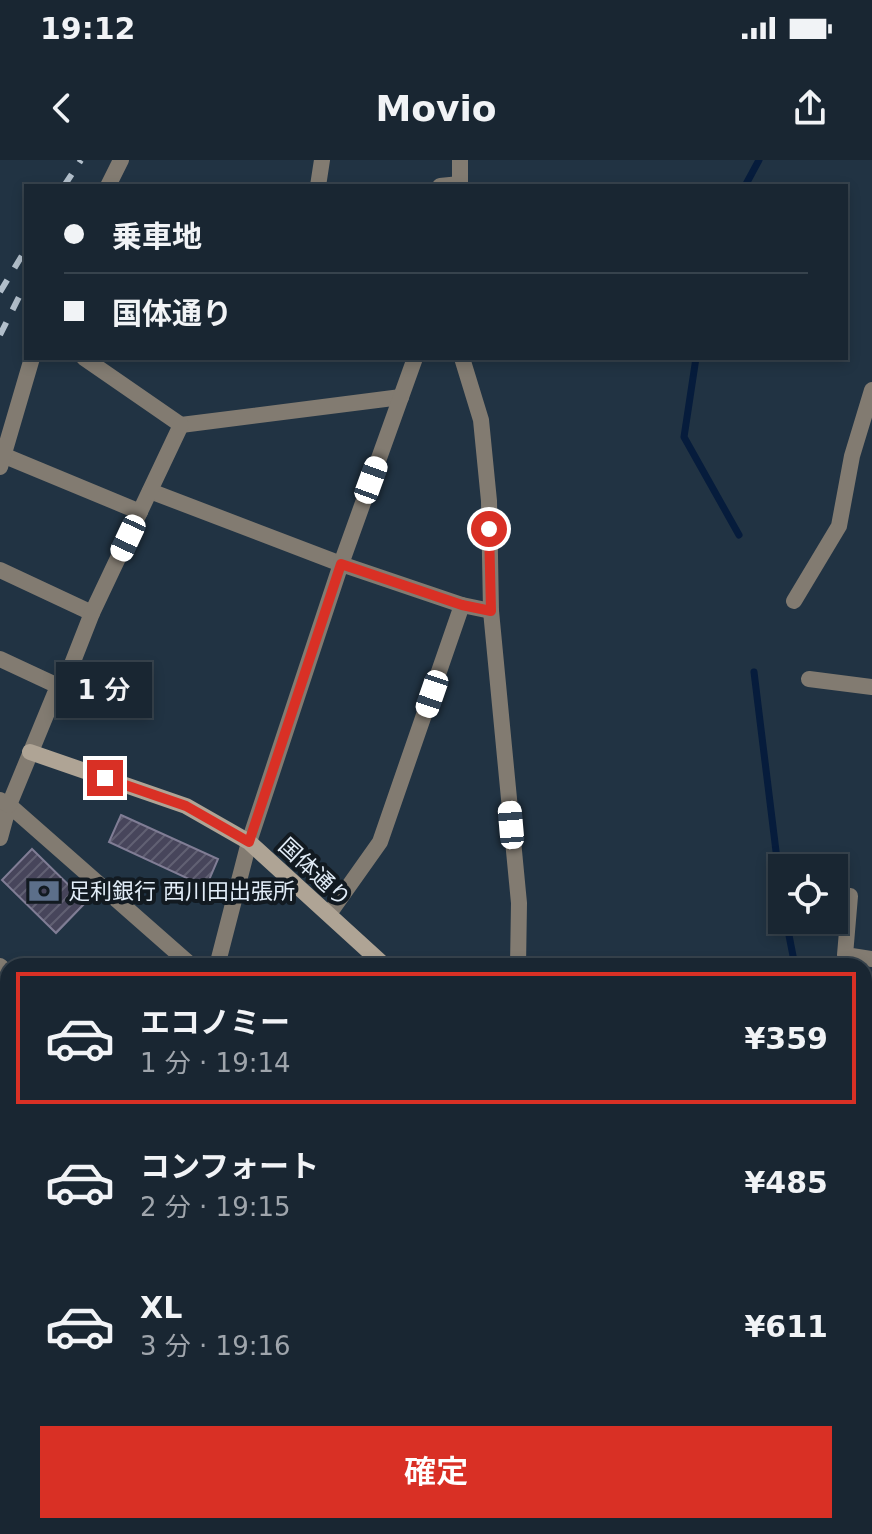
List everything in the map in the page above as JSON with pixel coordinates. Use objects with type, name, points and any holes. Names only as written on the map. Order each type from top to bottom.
[{"type":"main road","name":"国体通り","points":[[30,752],[186,806],[249,842],[376,958]]},
{"type":"street","points":[[109,184],[121,160]]},
{"type":"street","points":[[318,184],[322,160]]},
{"type":"street","points":[[460,160],[460,184]]},
{"type":"street","points":[[31,360],[2,461],[140,512]]},
{"type":"street","points":[[87,360],[181,425],[401,397]]},
{"type":"street","points":[[219,958],[249,842],[341,564],[414,360]]},
{"type":"street","points":[[463,360],[481,420],[489,501],[491,611],[519,903],[518,958]]},
{"type":"street","points":[[794,601],[839,526],[852,456],[872,390]]},
{"type":"street","points":[[0,838],[5,802],[181,425]]},
{"type":"street","points":[[150,491],[341,564],[462,605],[491,611]]},
{"type":"street","points":[[0,570],[92,613]]},
{"type":"street","points":[[329,914],[380,842],[462,605]]},
{"type":"street","points":[[0,659],[58,686]]},
{"type":"street","points":[[809,679],[872,687]]},
{"type":"street","points":[[5,802],[183,958]]},
{"type":"street","points":[[850,896],[845,955],[865,958]]},
{"type":"building","points":[[121,815],[218,859],[206,887],[109,842]]},
{"type":"building","name":"足利銀行 西川田出張所","points":[[32,849],[86,902],[56,933],[2,880]]},
{"type":"waterway","points":[[746,184],[759,160]]},
{"type":"waterway","points":[[696,360],[684,437],[739,535]]},
{"type":"waterway","points":[[754,672],[776,854]]},
{"type":"waterway","points":[[789,934],[793,958]]},
{"type":"railway","points":[[65,184],[81,160]]},
{"type":"railway","points":[[0,292],[24,252]]},
{"type":"railway","points":[[0,335],[24,287]]},
{"type":"place","name":"足利銀行 西川田出張所","points":[[44,891]]},
{"type":"route","points":[[105,778],[186,806],[249,842],[341,564],[462,605],[491,611],[489,529]]}]
